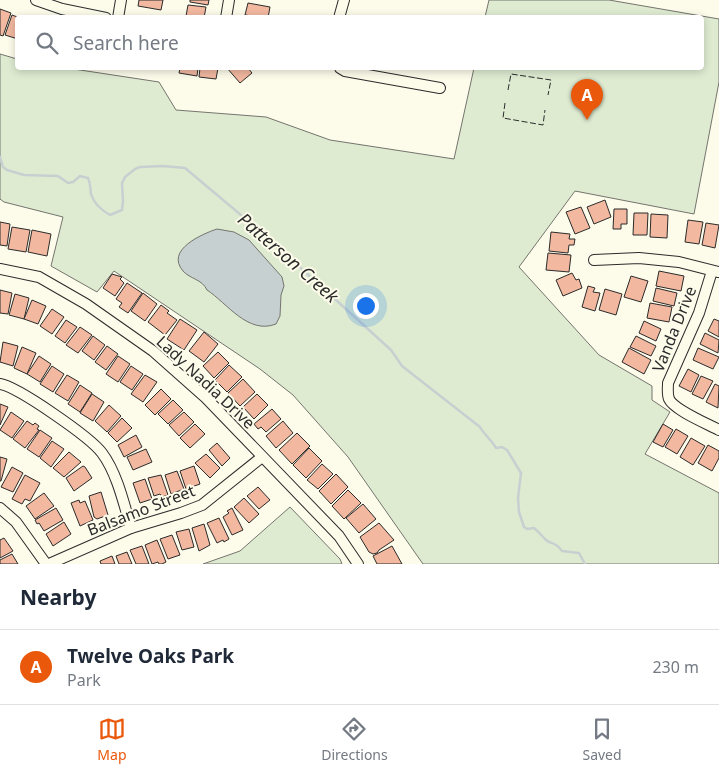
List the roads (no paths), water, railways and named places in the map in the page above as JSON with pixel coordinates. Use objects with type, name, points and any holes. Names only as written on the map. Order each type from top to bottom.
[{"type":"street","points":[[36,0],[62,9],[91,15]]},
{"type":"street","points":[[118,15],[121,0]]},
{"type":"street","points":[[226,15],[229,0]]},
{"type":"street","points":[[340,15],[344,0]]},
{"type":"street","points":[[344,70],[440,88]]},
{"type":"street","points":[[594,260],[639,258],[679,262],[716,272]]},
{"type":"street","name":"Lady Nadia Drive","points":[[0,269],[39,277],[86,304],[145,346],[206,398],[339,536],[358,564]]},
{"type":"street","name":"Vanda Drive","points":[[716,272],[668,383],[668,392],[669,400],[676,406],[719,430]]},
{"type":"street","points":[[0,384],[7,385],[21,393],[82,435],[102,452],[117,484],[131,528]]},
{"type":"street","name":"Balsamo Street","points":[[48,564],[131,528],[202,505],[262,457]]},
{"type":"street","points":[[0,508],[16,522],[48,564]]},
{"type":"waterway","name":"Patterson Creek","points":[[0,157],[3,167],[24,175],[58,176],[68,183],[73,182],[80,176],[88,178],[94,201],[110,215],[122,210],[122,183],[125,177],[135,169],[163,166],[185,168],[260,231],[391,350],[402,366],[480,427],[496,448],[502,447],[507,450],[521,473],[518,498],[519,512],[524,527],[527,529],[534,528],[546,540],[555,544],[562,551],[579,553],[585,564]]},
{"type":"place","name":"Twelve Oaks Park","points":[[587,120]]}]
